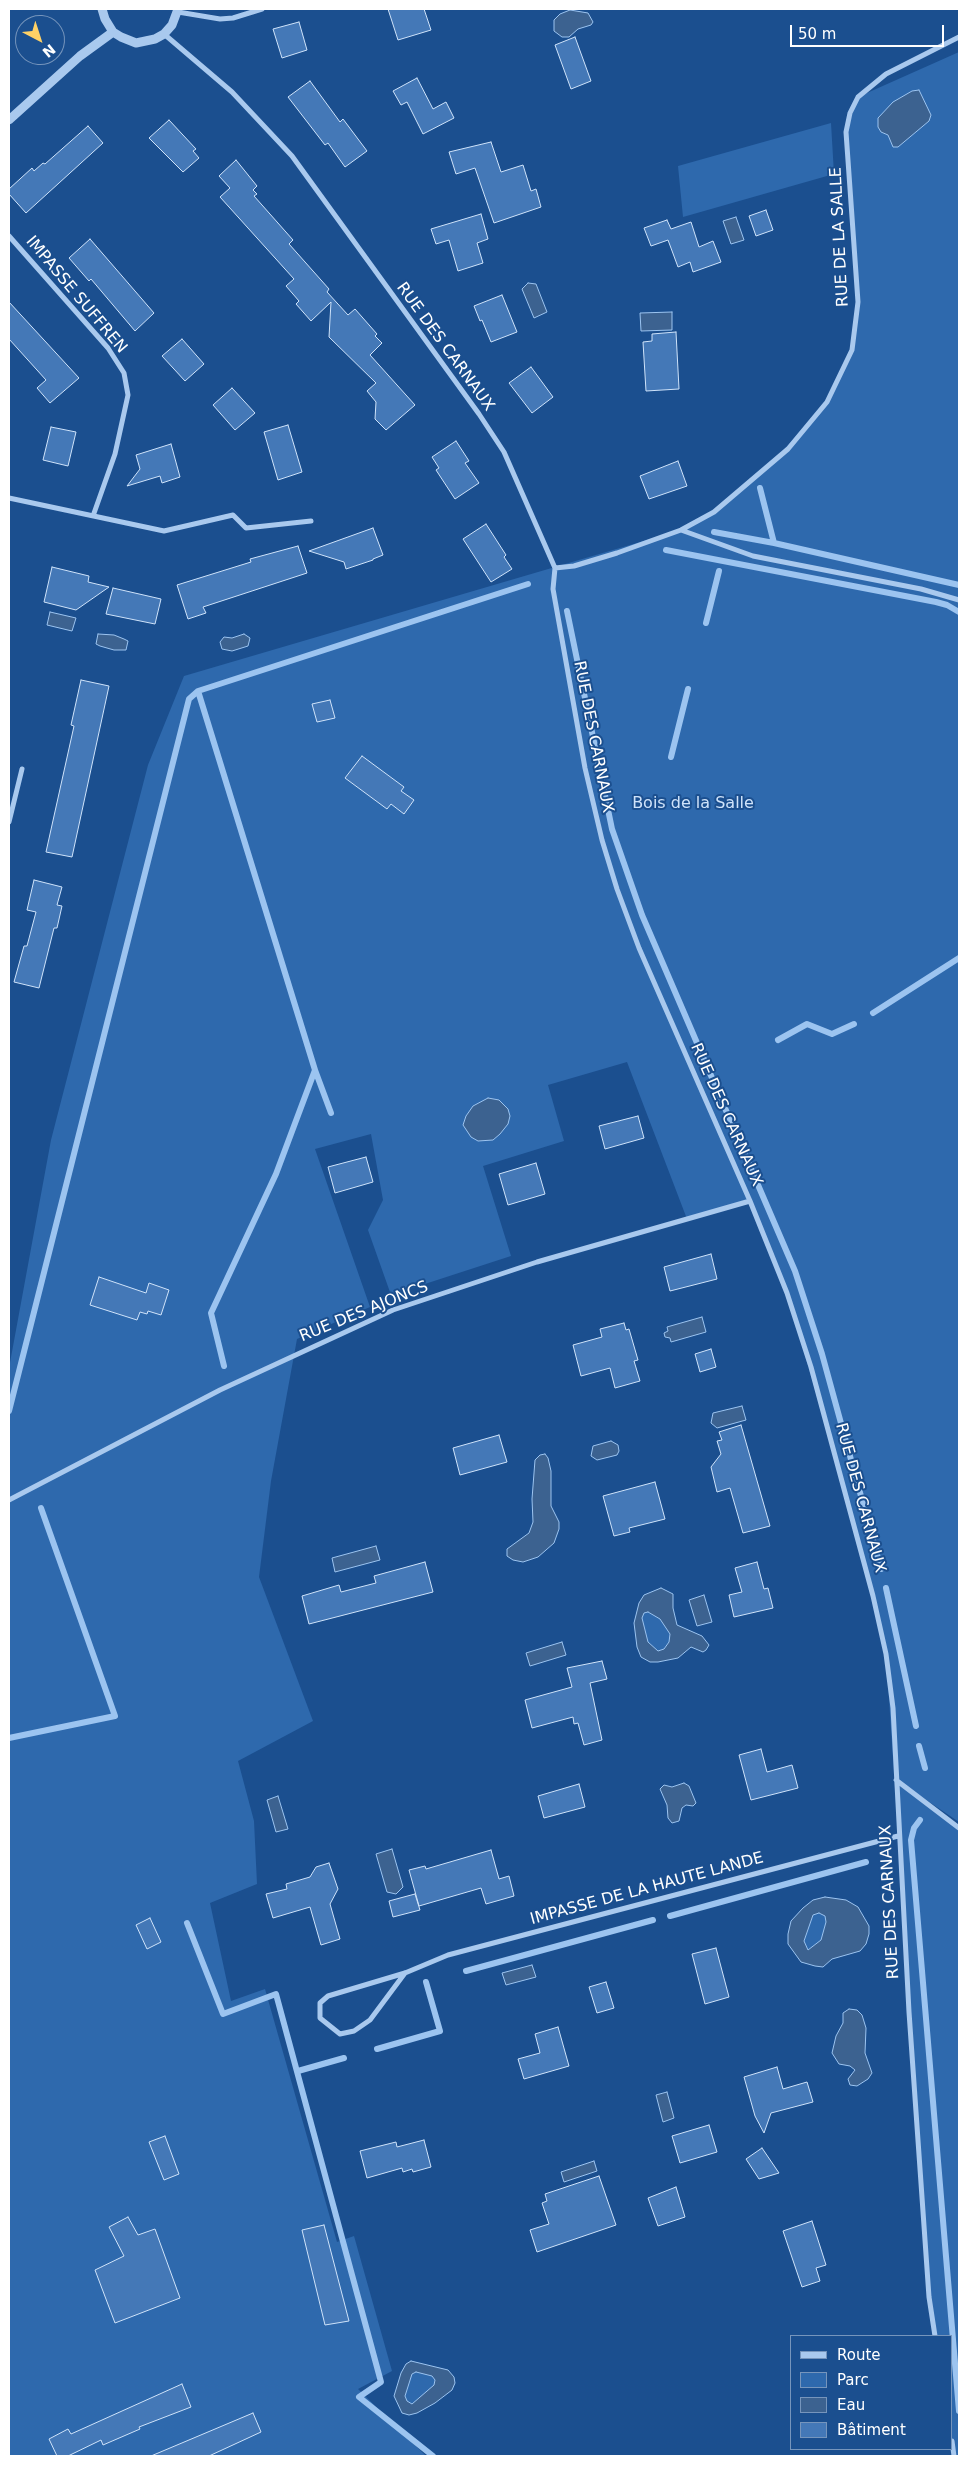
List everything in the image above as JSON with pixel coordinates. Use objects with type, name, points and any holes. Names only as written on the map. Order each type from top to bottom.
[{"type":"street","points":[[102,9],[105,19],[113,32],[136,43],[155,40],[164,34],[172,25],[178,10],[220,19],[233,18],[262,9]]},
{"type":"street","points":[[9,120],[80,56],[113,32]]},
{"type":"street","name":"RUE DES CARNAUX","points":[[164,34],[232,92],[268,127],[292,156],[479,414],[504,452],[554,568],[553,589],[585,768],[602,840],[617,889],[639,948],[750,1201],[800,1331],[874,1596],[886,1654],[890,1690],[928,2288],[935,2335]]},
{"type":"street","name":"RUE DE LA SALLE","points":[[554,568],[574,566],[616,553],[681,530],[714,512],[788,449],[827,402],[852,350],[858,302],[846,132],[850,113],[858,97],[886,74],[959,37]]},
{"type":"street","name":"IMPASSE SUFFREN","points":[[9,236],[108,348],[124,374],[128,395],[115,454],[93,516]]},
{"type":"street","points":[[9,498],[164,531],[233,515],[246,528],[311,521]]},
{"type":"street","points":[[681,530],[753,556],[921,589],[959,600]]},
{"type":"street","points":[[9,822],[22,770]]},
{"type":"street","name":"RUE DES AJONCS","points":[[9,1500],[220,1390],[394,1310],[537,1262],[750,1201]]},
{"type":"street","points":[[896,1780],[959,1828]]},
{"type":"street","name":"IMPASSE DE LA HAUTE LANDE","points":[[405,1974],[370,2020],[354,2031],[340,2034],[320,2018],[320,2003],[328,1996],[405,1974],[448,1955],[898,1836]]},
{"type":"green space","name":"Bois de la Salle","points":[[959,52],[959,1822],[907,1787],[959,1828],[959,2456],[954,2456],[953,2448],[953,2335],[935,2335],[929,2297],[886,1654],[849,1508],[787,1293],[750,1201],[687,1219],[627,1062],[548,1085],[564,1141],[483,1166],[511,1256],[391,1295],[368,1230],[383,1200],[371,1134],[315,1149],[370,1307],[297,1339],[271,1481],[259,1577],[313,1721],[238,1761],[254,1821],[257,1884],[210,1903],[231,2001],[265,1989],[337,2242],[354,2236],[392,2371],[358,2389],[426,2456],[9,2456],[9,1368],[51,1140],[148,765],[184,676],[681,530],[714,512],[769,466],[827,402],[852,350],[858,302],[846,132],[858,97]]},
{"type":"green space","points":[[831,123],[834,174],[683,217],[678,166]]},
{"type":"green space","points":[[648,1612],[660,1619],[670,1634],[669,1642],[664,1649],[658,1651],[648,1642],[642,1618],[644,1613]]},
{"type":"green space","points":[[819,1913],[825,1916],[826,1922],[821,1940],[808,1950],[804,1941],[813,1915]]},
{"type":"green space","points":[[416,2372],[432,2376],[435,2380],[434,2385],[413,2405],[407,2401],[405,2396],[412,2374]]},
{"type":"water","points":[[570,10],[588,13],[593,22],[591,25],[578,29],[569,37],[562,37],[554,31],[554,20],[560,14]]},
{"type":"water","points":[[919,90],[931,115],[929,121],[898,147],[893,147],[888,135],[881,132],[878,127],[878,118],[893,102],[912,91]]},
{"type":"water","points":[[736,217],[744,240],[731,244],[723,221]]},
{"type":"water","points":[[528,283],[536,284],[547,312],[534,318],[522,289]]},
{"type":"water","points":[[672,312],[672,330],[641,331],[640,313]]},
{"type":"water","points":[[50,612],[76,618],[72,631],[47,625]]},
{"type":"water","points":[[98,634],[114,635],[128,641],[126,650],[114,650],[96,644]]},
{"type":"water","points":[[244,634],[250,638],[248,646],[232,651],[222,649],[220,642],[224,637],[232,638]]},
{"type":"water","points":[[488,1098],[499,1100],[508,1109],[510,1116],[508,1124],[493,1140],[478,1141],[471,1137],[463,1125],[466,1116],[473,1106]]},
{"type":"water","points":[[702,1317],[706,1332],[671,1342],[670,1338],[665,1337],[664,1333],[668,1331],[667,1327]]},
{"type":"water","points":[[742,1406],[746,1420],[717,1428],[711,1423],[713,1413]]},
{"type":"water","points":[[611,1441],[618,1445],[619,1451],[617,1455],[597,1460],[591,1456],[593,1446]]},
{"type":"water","points":[[545,1454],[551,1471],[551,1506],[559,1522],[559,1529],[554,1543],[538,1557],[523,1562],[513,1560],[507,1556],[507,1549],[529,1533],[533,1522],[532,1499],[535,1460],[540,1455]]},
{"type":"water","points":[[376,1546],[380,1560],[335,1572],[332,1558]]},
{"type":"water","points":[[661,1588],[673,1594],[673,1608],[677,1625],[702,1636],[709,1645],[706,1650],[703,1652],[691,1647],[678,1658],[658,1662],[650,1662],[641,1657],[637,1647],[634,1623],[639,1603],[644,1595]],"holes":[[[648,1612],[660,1619],[670,1634],[669,1642],[664,1649],[658,1651],[648,1642],[642,1618],[644,1613]]]},
{"type":"water","points":[[704,1595],[712,1622],[697,1626],[689,1600]]},
{"type":"water","points":[[562,1642],[566,1655],[530,1666],[526,1653]]},
{"type":"water","points":[[684,1783],[689,1786],[696,1803],[693,1806],[686,1805],[682,1808],[679,1821],[672,1823],[668,1818],[667,1805],[660,1789],[664,1785],[672,1787]]},
{"type":"water","points":[[278,1796],[288,1829],[276,1832],[267,1800]]},
{"type":"water","points":[[392,1849],[403,1887],[396,1894],[387,1892],[376,1854]]},
{"type":"water","points":[[825,1897],[846,1900],[858,1907],[869,1926],[866,1944],[860,1951],[832,1959],[823,1967],[801,1962],[788,1944],[788,1934],[791,1921],[813,1900]],"holes":[[[819,1913],[825,1916],[826,1922],[821,1940],[808,1950],[804,1941],[813,1915]]]},
{"type":"water","points":[[532,1965],[536,1977],[506,1985],[502,1973]]},
{"type":"water","points":[[849,2009],[857,2010],[862,2015],[866,2028],[865,2053],[872,2073],[868,2079],[857,2086],[850,2085],[848,2079],[855,2070],[850,2066],[839,2064],[832,2053],[836,2036],[843,2023],[843,2013]]},
{"type":"water","points":[[667,2092],[674,2118],[663,2122],[656,2095]]},
{"type":"water","points":[[594,2161],[597,2171],[564,2182],[561,2172]]},
{"type":"water","points":[[411,2361],[448,2370],[454,2377],[455,2383],[452,2390],[435,2403],[417,2413],[409,2415],[402,2413],[394,2396],[401,2373],[406,2364]],"holes":[[[416,2372],[432,2376],[435,2380],[434,2385],[412,2404],[407,2401],[405,2396],[412,2374]]]},
{"type":"building","points":[[388,9],[424,9],[431,30],[398,40]]},
{"type":"building","points":[[299,22],[307,50],[282,58],[273,29]]},
{"type":"building","points":[[575,37],[591,81],[571,89],[555,45]]},
{"type":"building","points":[[417,78],[433,109],[446,102],[454,118],[423,134],[407,102],[401,105],[393,91]]},
{"type":"building","points":[[310,81],[340,122],[343,119],[367,151],[345,167],[328,143],[325,145],[288,97]]},
{"type":"building","points":[[169,120],[196,149],[193,151],[199,158],[183,172],[149,138]]},
{"type":"building","points":[[88,126],[103,143],[26,213],[9,194],[9,189],[32,168],[34,171],[43,163],[45,164]]},
{"type":"building","points":[[491,142],[501,172],[523,165],[531,191],[536,189],[541,207],[494,223],[475,168],[456,174],[449,152]]},
{"type":"building","points":[[236,160],[257,186],[253,190],[257,194],[254,196],[293,240],[289,244],[329,289],[327,292],[348,315],[355,309],[377,334],[375,336],[382,343],[370,355],[415,405],[386,430],[375,419],[376,402],[367,391],[376,383],[329,337],[331,302],[311,321],[296,304],[299,301],[286,286],[294,279],[220,197],[230,188],[219,176]]},
{"type":"building","points":[[766,210],[773,230],[756,236],[749,216]]},
{"type":"building","points":[[481,214],[488,239],[477,243],[483,263],[458,271],[449,240],[436,244],[431,229]]},
{"type":"building","points":[[667,220],[671,229],[691,222],[699,247],[713,241],[721,262],[693,272],[690,262],[678,267],[668,240],[651,246],[644,228]]},
{"type":"building","points":[[90,239],[154,313],[135,331],[91,279],[89,281],[69,258]]},
{"type":"building","points":[[502,295],[517,332],[491,342],[474,306]]},
{"type":"building","points":[[9,302],[79,378],[50,403],[37,388],[46,380],[9,339]]},
{"type":"building","points":[[676,332],[679,389],[646,391],[643,342],[652,341],[652,334]]},
{"type":"building","points":[[182,339],[204,364],[185,381],[162,356]]},
{"type":"building","points":[[531,367],[553,397],[532,413],[509,383]]},
{"type":"building","points":[[232,388],[255,413],[235,430],[213,405]]},
{"type":"building","points":[[288,425],[302,472],[278,480],[264,432]]},
{"type":"building","points":[[51,427],[76,432],[68,466],[43,460]]},
{"type":"building","points":[[456,441],[469,461],[465,463],[479,483],[455,499],[436,470],[439,468],[432,457]]},
{"type":"building","points":[[171,444],[180,477],[162,483],[160,476],[127,486],[140,469],[136,455]]},
{"type":"building","points":[[678,461],[687,486],[649,499],[640,476]]},
{"type":"building","points":[[486,524],[506,555],[504,557],[512,569],[491,582],[463,539]]},
{"type":"building","points":[[373,528],[383,555],[373,560],[346,569],[344,562],[309,551]]},
{"type":"building","points":[[298,546],[307,573],[203,607],[206,613],[188,619],[177,585],[251,562],[250,559]]},
{"type":"building","points":[[52,567],[89,576],[88,582],[109,587],[76,610],[44,602]]},
{"type":"building","points":[[113,588],[161,599],[155,624],[106,614]]},
{"type":"building","points":[[81,680],[109,686],[72,857],[46,852],[74,726],[71,725]]},
{"type":"building","points":[[330,700],[335,718],[317,722],[312,704]]},
{"type":"building","points":[[362,756],[404,787],[401,791],[414,800],[404,814],[391,804],[387,809],[345,778]]},
{"type":"building","points":[[34,880],[62,887],[57,905],[62,906],[57,928],[54,928],[39,988],[14,982],[24,946],[27,946],[36,912],[27,910]]},
{"type":"building","points":[[638,1116],[644,1138],[605,1149],[599,1126]]},
{"type":"building","points":[[366,1157],[373,1182],[335,1193],[328,1167]]},
{"type":"building","points":[[536,1163],[545,1194],[508,1205],[499,1174]]},
{"type":"building","points":[[711,1254],[717,1279],[670,1291],[664,1267]]},
{"type":"building","points":[[99,1277],[146,1293],[149,1283],[169,1290],[161,1315],[148,1311],[147,1314],[140,1312],[137,1320],[90,1305]]},
{"type":"building","points":[[624,1323],[626,1330],[629,1329],[638,1360],[634,1361],[640,1381],[615,1388],[610,1368],[581,1376],[573,1345],[602,1337],[600,1329]]},
{"type":"building","points":[[711,1349],[716,1367],[700,1372],[695,1354]]},
{"type":"building","points":[[741,1425],[770,1526],[743,1533],[730,1488],[717,1492],[711,1467],[721,1454],[717,1441],[722,1440],[719,1432]]},
{"type":"building","points":[[499,1435],[507,1462],[460,1475],[453,1448]]},
{"type":"building","points":[[655,1482],[665,1519],[629,1528],[630,1532],[614,1536],[603,1496]]},
{"type":"building","points":[[425,1562],[433,1592],[309,1624],[302,1596],[339,1585],[341,1592],[376,1583],[374,1576]]},
{"type":"building","points":[[757,1562],[764,1589],[768,1588],[773,1608],[734,1617],[729,1595],[742,1592],[735,1568]]},
{"type":"building","points":[[602,1661],[607,1679],[590,1683],[602,1740],[584,1745],[578,1723],[574,1724],[573,1717],[532,1728],[525,1700],[572,1687],[567,1668]]},
{"type":"building","points":[[761,1749],[767,1772],[792,1765],[798,1788],[751,1800],[739,1755]]},
{"type":"building","points":[[579,1784],[585,1807],[544,1818],[538,1796]]},
{"type":"building","points":[[491,1850],[499,1879],[509,1876],[514,1896],[486,1904],[481,1888],[419,1906],[409,1870],[425,1866],[426,1869]]},
{"type":"building","points":[[329,1863],[338,1889],[330,1904],[340,1939],[321,1945],[310,1907],[273,1918],[266,1894],[287,1889],[286,1884],[310,1877],[316,1867]]},
{"type":"building","points":[[415,1894],[420,1910],[393,1917],[389,1901]]},
{"type":"building","points":[[150,1918],[161,1942],[147,1949],[136,1925]]},
{"type":"building","points":[[716,1948],[729,1997],[705,2004],[692,1954]]},
{"type":"building","points":[[606,1982],[614,2008],[597,2013],[589,1987]]},
{"type":"building","points":[[558,2027],[569,2066],[524,2079],[518,2059],[540,2053],[535,2034]]},
{"type":"building","points":[[777,2067],[783,2089],[807,2082],[813,2102],[771,2113],[764,2133],[755,2116],[744,2077]]},
{"type":"building","points":[[709,2125],[717,2152],[680,2163],[672,2136]]},
{"type":"building","points":[[165,2136],[179,2174],[164,2180],[149,2142]]},
{"type":"building","points":[[424,2140],[431,2167],[413,2172],[412,2169],[403,2172],[402,2168],[367,2178],[360,2151],[396,2142],[397,2147]]},
{"type":"building","points":[[762,2148],[779,2173],[759,2179],[746,2159]]},
{"type":"building","points":[[599,2176],[616,2225],[537,2252],[530,2230],[549,2224],[542,2203],[547,2201],[545,2194]]},
{"type":"building","points":[[676,2187],[685,2217],[658,2226],[648,2198]]},
{"type":"building","points":[[128,2217],[138,2235],[155,2229],[180,2298],[115,2323],[95,2270],[124,2256],[109,2227]]},
{"type":"building","points":[[812,2221],[826,2265],[816,2268],[820,2281],[802,2287],[783,2231]]},
{"type":"building","points":[[324,2225],[349,2321],[325,2325],[302,2230]]},
{"type":"building","points":[[182,2384],[191,2407],[139,2427],[140,2429],[103,2445],[101,2440],[68,2456],[57,2456],[49,2439],[68,2429],[71,2434]]},
{"type":"building","points":[[253,2413],[261,2432],[209,2456],[151,2456]]},
{"type":"waterway","points":[[760,488],[774,543]]},
{"type":"waterway","points":[[714,532],[774,543],[959,585]]},
{"type":"waterway","points":[[666,550],[936,602],[947,605],[959,612]]},
{"type":"waterway","points":[[706,623],[719,571]]},
{"type":"waterway","points":[[9,1411],[189,699],[198,691],[528,584]]},
{"type":"waterway","points":[[567,611],[612,829],[642,915],[795,1271],[822,1354],[881,1569]]},
{"type":"waterway","points":[[671,757],[688,689]]},
{"type":"waterway","points":[[198,691],[315,1070],[276,1174],[211,1313],[224,1366]]},
{"type":"waterway","points":[[873,1013],[959,958]]},
{"type":"waterway","points":[[778,1040],[807,1024],[832,1034],[854,1024]]},
{"type":"waterway","points":[[315,1070],[331,1113]]},
{"type":"waterway","points":[[9,1738],[115,1716],[41,1508]]},
{"type":"waterway","points":[[886,1588],[916,1726]]},
{"type":"waterway","points":[[919,1746],[925,1768]]},
{"type":"waterway","points":[[920,1820],[914,1828],[911,1840],[953,2335]]},
{"type":"waterway","points":[[670,1916],[866,1862]]},
{"type":"waterway","points":[[466,1971],[653,1920]]},
{"type":"waterway","points":[[187,1923],[223,2014],[276,1994],[381,2382],[359,2397],[433,2456]]},
{"type":"waterway","points":[[377,2049],[440,2031],[426,1982]]},
{"type":"waterway","points":[[298,2071],[344,2058]]},
{"type":"waterway","points":[[953,2340],[959,2411]]}]
